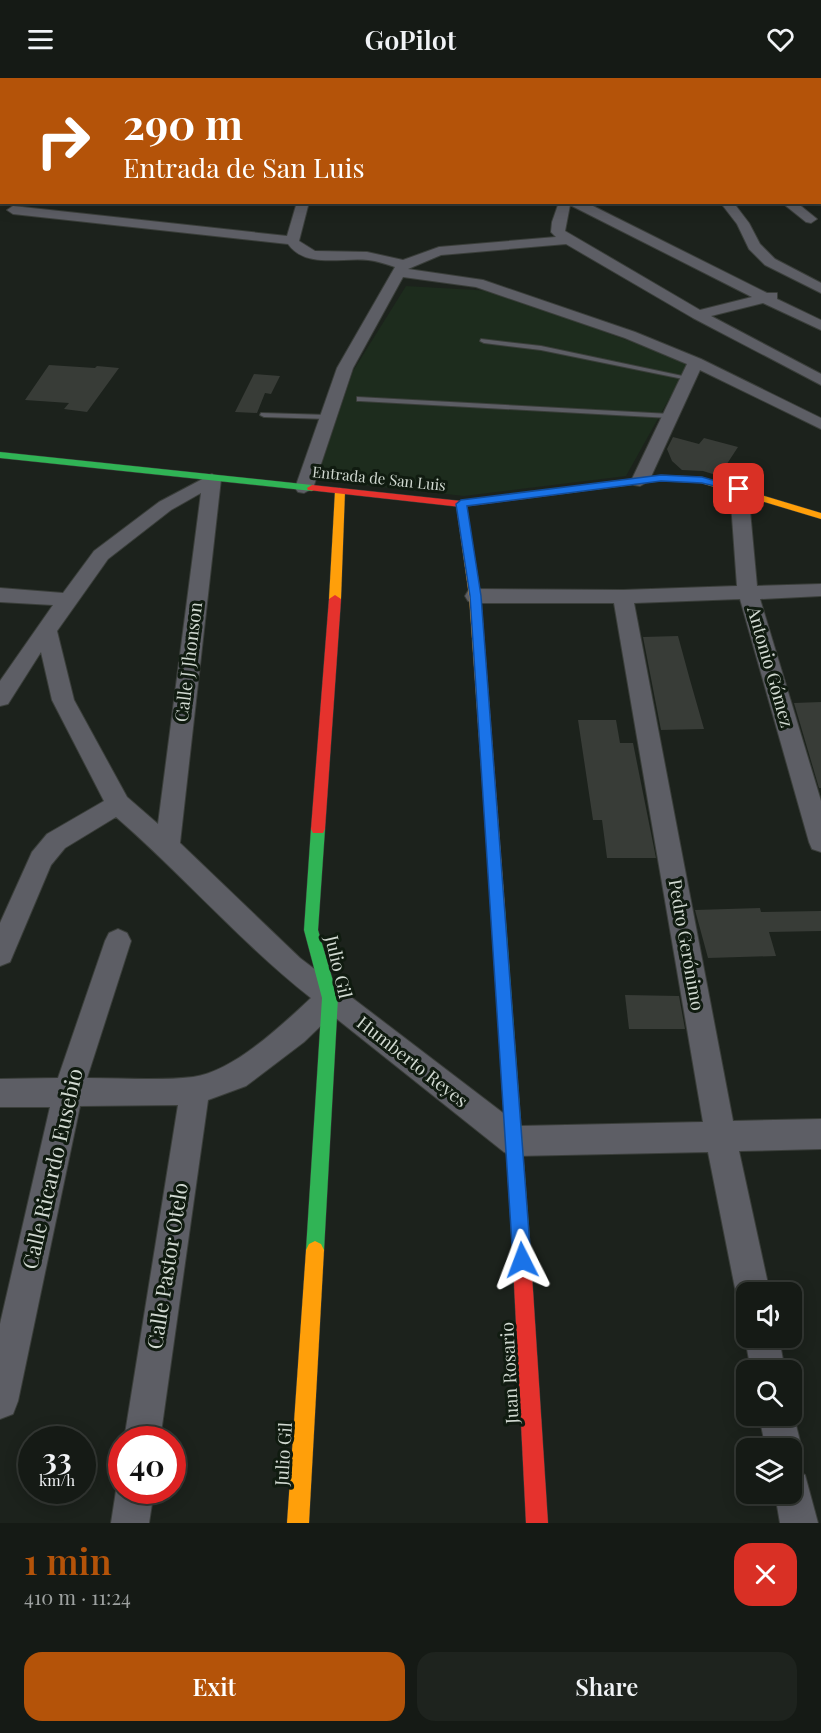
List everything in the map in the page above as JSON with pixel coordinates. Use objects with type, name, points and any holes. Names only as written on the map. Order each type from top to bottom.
[{"type":"street","points":[[292,241],[302,204]]},
{"type":"street","points":[[571,204],[558,222],[558,232],[568,240],[698,315],[821,380]]},
{"type":"street","points":[[574,204],[821,326]]},
{"type":"street","points":[[728,204],[743,223],[754,246],[770,262],[821,289]]},
{"type":"street","points":[[790,204],[811,219]]},
{"type":"street","points":[[0,223],[7,207],[292,241],[299,251],[312,254],[365,256],[401,269],[465,280],[630,335],[696,362],[821,424]]},
{"type":"street","points":[[304,488],[345,368],[401,269],[439,251],[568,240]]},
{"type":"street","points":[[698,315],[766,297],[821,289]]},
{"type":"street","points":[[640,481],[696,362]]},
{"type":"street","name":"Entrada de San Luis","points":[[0,455],[461,504],[661,478],[702,480],[739,489],[821,516]]},
{"type":"street","points":[[2,694],[101,555],[165,506],[212,479]]},
{"type":"street","name":"Calle J Jhonson","points":[[167,846],[212,479]]},
{"type":"street","name":"Antonio Gómez","points":[[739,489],[748,593],[821,842]]},
{"type":"street","name":"Julio Gil","points":[[298,1523],[330,998],[311,930],[337,576],[340,491]]},
{"type":"street","name":"Juan Rosario","points":[[461,504],[476,596],[515,1141],[537,1523]]},
{"type":"street","points":[[476,596],[623,597],[821,590]]},
{"type":"street","points":[[0,595],[68,600]]},
{"type":"street","name":"Pedro Gerónimo","points":[[623,597],[721,1138],[751,1282]]},
{"type":"street","name":"Humberto Reyes","points":[[47,632],[63,700],[118,804],[167,846],[290,966],[515,1141]]},
{"type":"street","points":[[0,954],[41,859],[57,841],[118,804]]},
{"type":"street","name":"Calle Ricardo Eusebio","points":[[0,1401],[68,1092],[118,940]]},
{"type":"street","points":[[0,1093],[195,1091],[236,1076],[294,1033],[330,998]]},
{"type":"street","name":"Calle Pastor Otelo","points":[[144,1426],[195,1091]]},
{"type":"street","points":[[515,1141],[821,1134]]},
{"type":"street","points":[[130,1523],[133,1504]]},
{"type":"street","points":[[795,1504],[799,1523]]},
{"type":"lane","points":[[484,341],[542,348],[688,378]]},
{"type":"lane","points":[[360,399],[670,416]]},
{"type":"lane","points":[[264,415],[328,417]]},
{"type":"shaded area","points":[[406,286],[493,291],[689,363],[626,476],[464,496],[316,480],[353,371]]},
{"type":"building","points":[[49,365],[119,368],[87,412],[64,409],[69,403],[25,400]]},
{"type":"building","points":[[254,374],[280,376],[271,394],[265,393],[257,413],[235,412]]},
{"type":"building","points":[[673,437],[699,444],[704,438],[738,447],[719,476],[703,471],[682,470],[672,461],[667,449]]},
{"type":"building","points":[[678,636],[704,729],[661,730],[643,637]]},
{"type":"building","points":[[821,702],[821,788],[819,788],[794,703]]},
{"type":"building","points":[[578,720],[616,720],[620,743],[633,743],[656,858],[607,858],[602,820],[593,820]]},
{"type":"building","points":[[760,908],[761,912],[821,911],[821,931],[769,932],[776,956],[708,958],[695,910]]},
{"type":"building","points":[[625,995],[679,996],[685,1029],[629,1029]]},
{"type":"traffic: fast","points":[[0,455],[312,488]]},
{"type":"traffic: fast","points":[[315,1250],[330,998],[311,930],[318,829]]},
{"type":"traffic: fast","points":[[498,909],[521,1244]]},
{"type":"traffic: slow","points":[[562,491],[661,478],[702,480],[821,516]]},
{"type":"traffic: slow","points":[[335,599],[340,491]]},
{"type":"traffic: slow","points":[[461,504],[475,596],[498,909]]},
{"type":"traffic: slow","points":[[298,1523],[315,1250]]},
{"type":"traffic: jam","points":[[312,488],[461,504],[562,491]]},
{"type":"traffic: jam","points":[[318,829],[335,599]]},
{"type":"traffic: jam","points":[[521,1244],[537,1523]]},
{"type":"route","points":[[522,1260],[476,596],[461,504],[661,478],[702,480],[739,489]]}]
